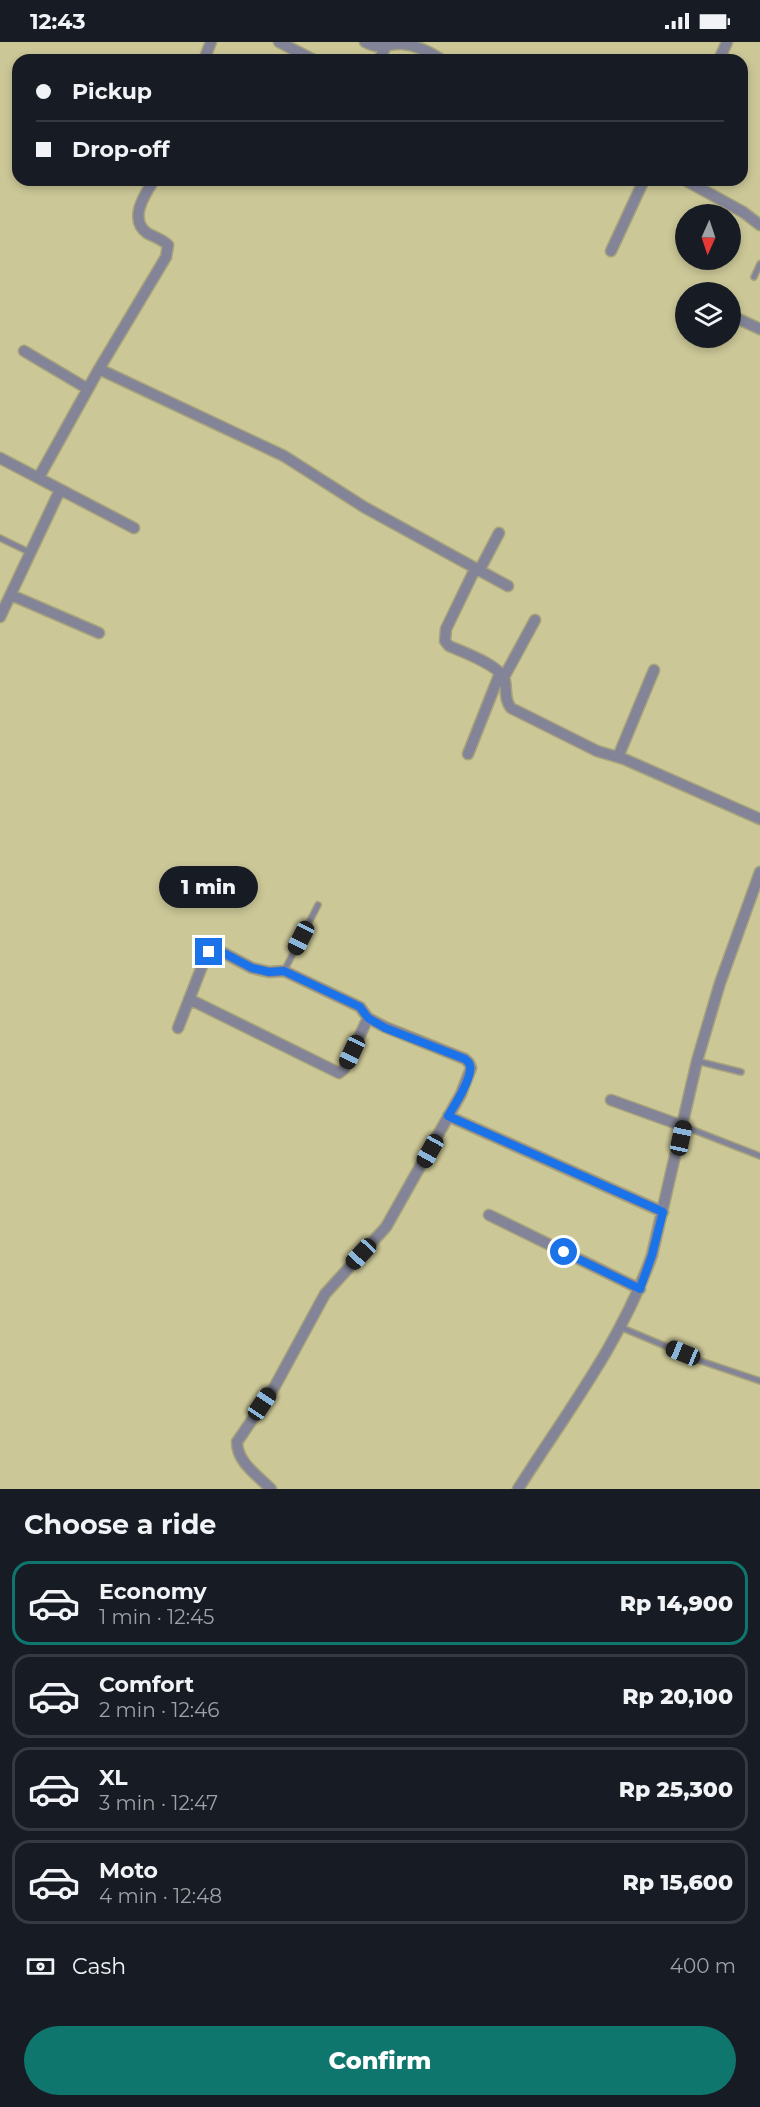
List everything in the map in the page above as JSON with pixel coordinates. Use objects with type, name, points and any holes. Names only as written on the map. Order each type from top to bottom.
[{"type":"street","points":[[279,42],[302,54]]},
{"type":"street","points":[[365,42],[386,48],[399,44],[409,45],[431,54]]},
{"type":"street","points":[[382,54],[386,48]]},
{"type":"street","points":[[39,477],[168,250],[168,245],[164,241],[145,232],[140,224],[140,203],[150,186]]},
{"type":"street","points":[[611,251],[641,186]]},
{"type":"street","points":[[696,186],[743,212],[760,225]]},
{"type":"street","points":[[741,320],[760,329]]},
{"type":"street","points":[[24,351],[88,389]]},
{"type":"street","points":[[99,369],[284,456],[364,507],[508,586]]},
{"type":"street","points":[[0,458],[134,528]]},
{"type":"street","points":[[0,617],[60,490]]},
{"type":"street","points":[[499,532],[446,629],[445,641],[449,646],[490,665],[502,675],[505,696],[511,708],[597,751],[618,757],[760,819]]},
{"type":"street","points":[[11,595],[99,633]]},
{"type":"street","points":[[468,754],[502,675],[535,620]]},
{"type":"street","points":[[618,757],[654,670]]},
{"type":"street","points":[[518,1489],[590,1380],[640,1289],[663,1212],[697,1061],[720,983],[760,872]]},
{"type":"street","points":[[178,1028],[206,956],[213,950],[220,951],[252,968],[269,972],[284,971],[360,1007],[368,1018],[397,1033],[465,1059],[471,1068],[461,1094],[386,1227],[325,1294],[275,1386],[237,1442],[237,1451],[241,1459],[271,1489]]},
{"type":"street","points":[[189,999],[339,1073],[344,1069],[368,1018]]},
{"type":"street","points":[[610,1100],[683,1126]]},
{"type":"street","points":[[448,1116],[663,1212]]},
{"type":"street","points":[[489,1215],[640,1289]]},
{"type":"lane","points":[[754,277],[760,264]]},
{"type":"lane","points":[[0,538],[31,554]]},
{"type":"lane","points":[[284,971],[318,905]]},
{"type":"lane","points":[[697,1061],[741,1072]]},
{"type":"lane","points":[[683,1126],[760,1156]]},
{"type":"lane","points":[[620,1327],[760,1382]]},
{"type":"route","points":[[209,952],[220,951],[252,968],[269,972],[284,971],[360,1007],[368,1018],[385,1028],[465,1059],[471,1068],[461,1094],[448,1116],[663,1212],[640,1289],[564,1252]]}]
